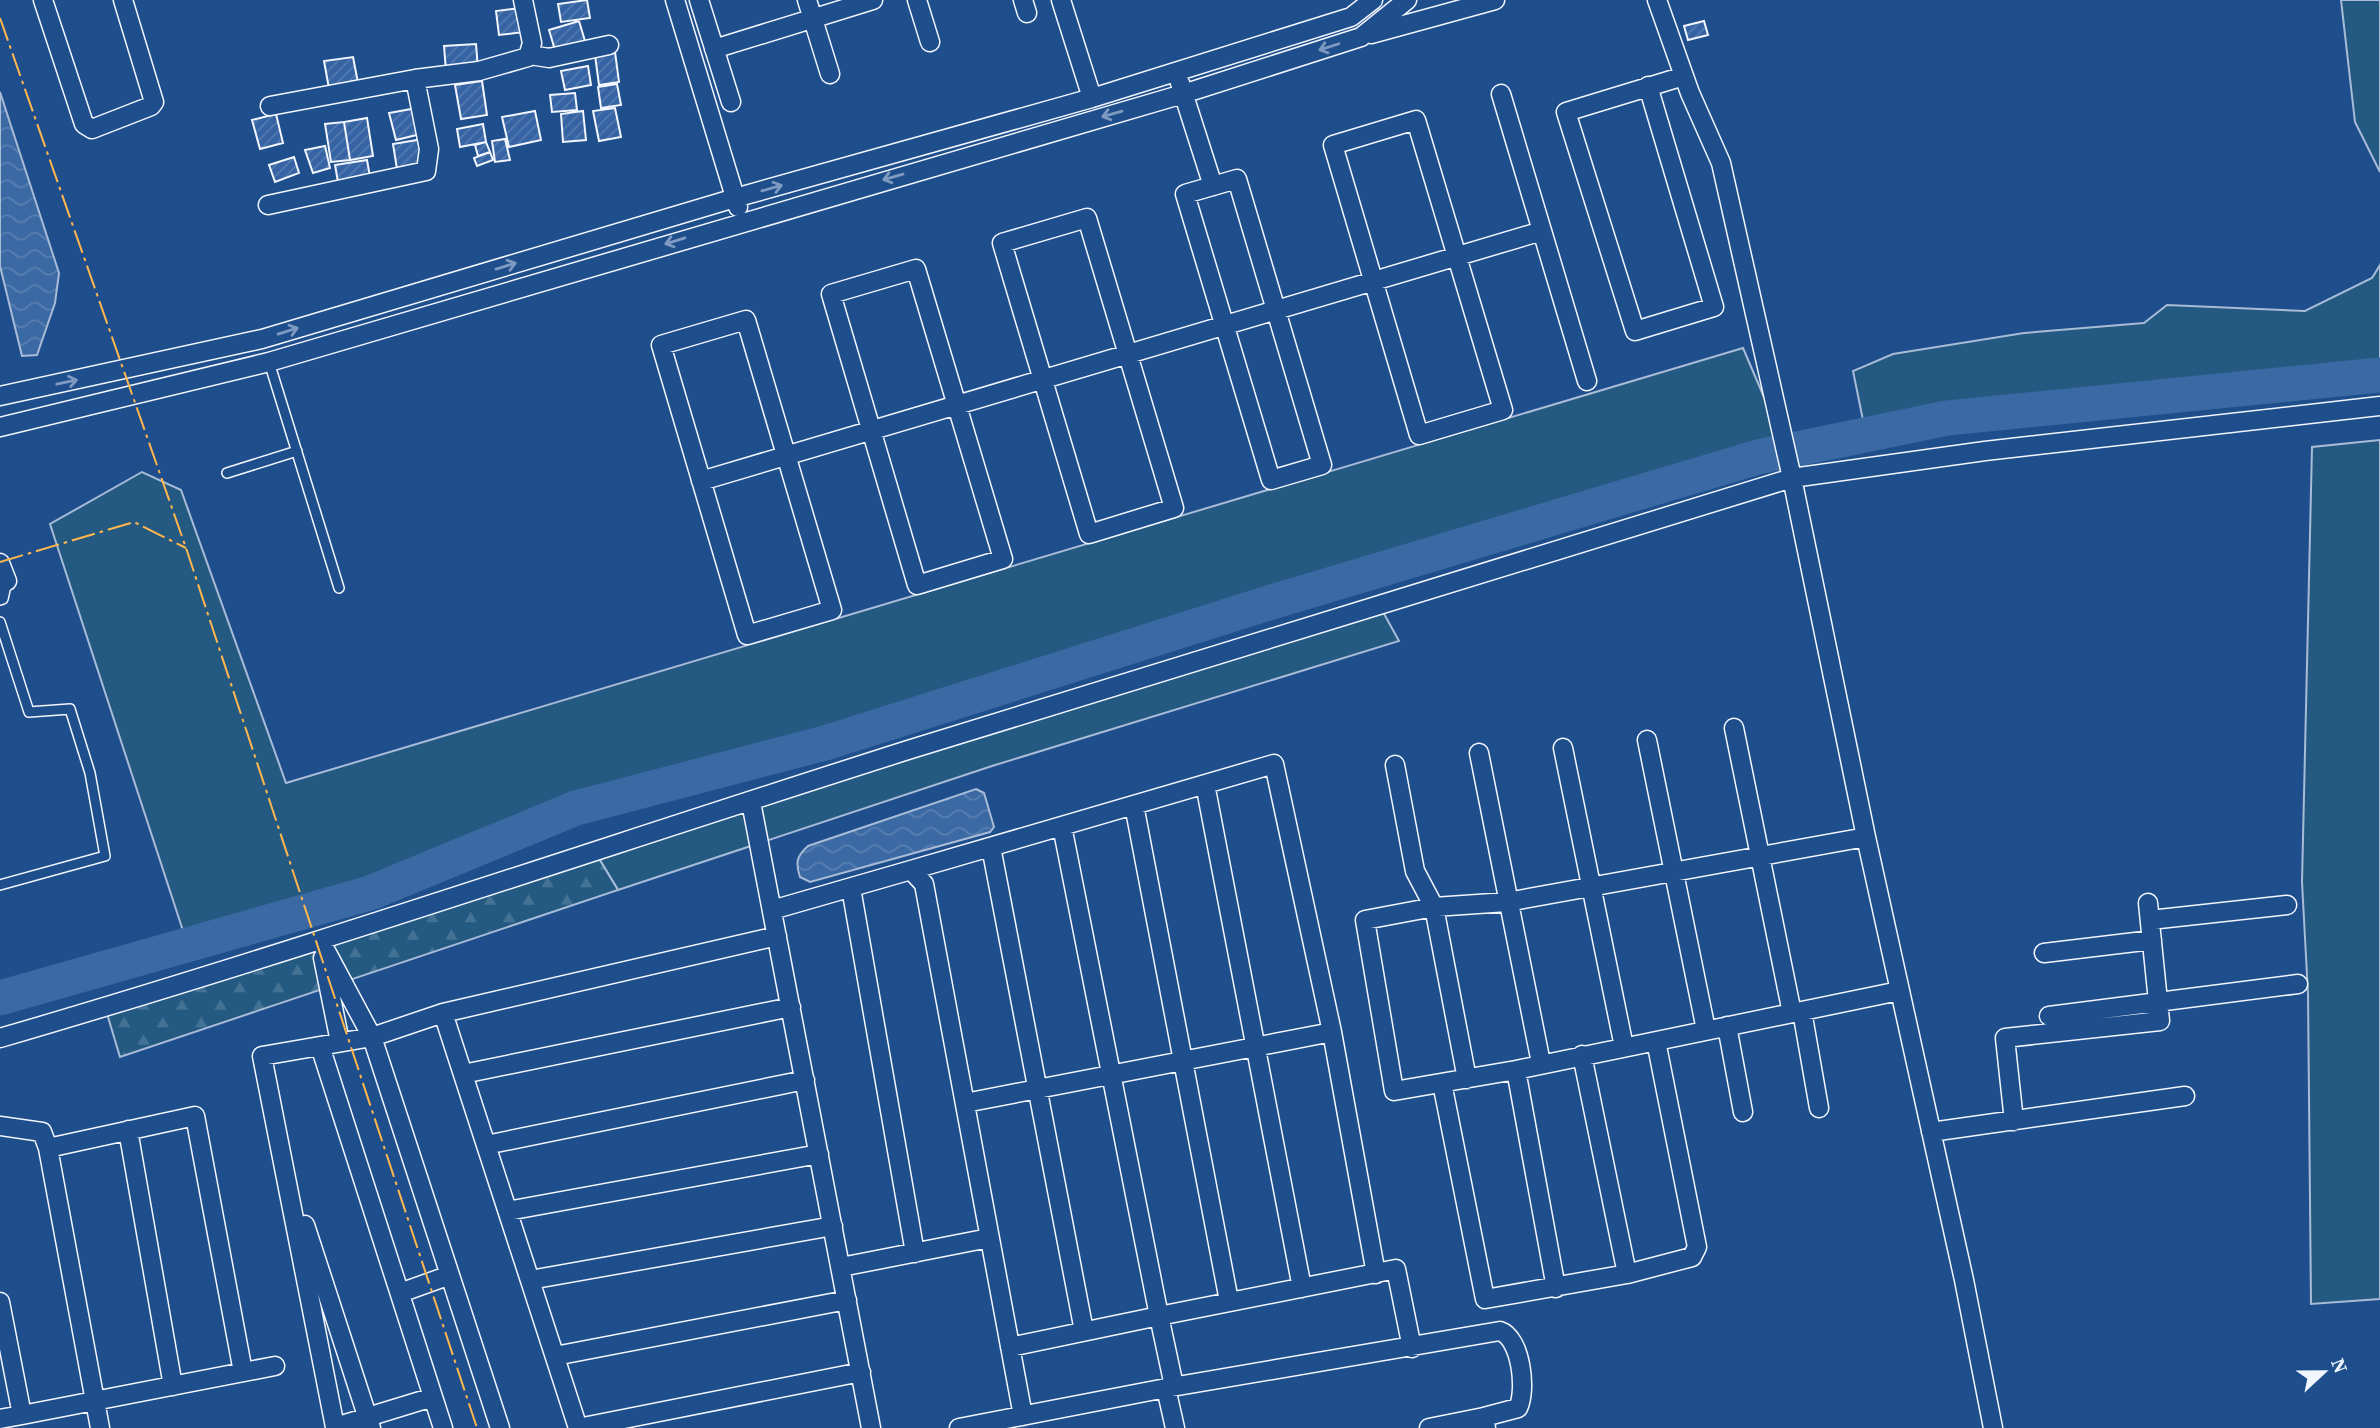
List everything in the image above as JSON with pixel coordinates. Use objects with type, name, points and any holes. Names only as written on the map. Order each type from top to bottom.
[{"type":"street","points":[[43,0],[84,124],[92,129],[151,106],[155,98],[122,0]]},
{"type":"street","points":[[270,106],[415,79],[480,71],[524,61],[530,55],[532,43],[523,0]]},
{"type":"street","points":[[675,0],[743,221]]},
{"type":"street","points":[[699,0],[731,102]]},
{"type":"street","points":[[807,0],[830,74]]},
{"type":"street","points":[[714,49],[873,0]]},
{"type":"street","points":[[917,0],[930,42]]},
{"type":"street","points":[[1061,0],[1092,98]]},
{"type":"street","points":[[0,396],[262,339],[736,198],[1177,73],[1351,17],[1373,0]]},
{"type":"street","points":[[1361,37],[1407,0]]},
{"type":"street","points":[[1657,0],[1684,76],[1721,163],[1783,430],[1866,837],[1993,1428]]},
{"type":"street","points":[[0,427],[269,362],[1183,94],[1361,37],[1491,1]]},
{"type":"street","points":[[530,55],[549,58],[609,45]]},
{"type":"street","points":[[1177,73],[1213,186]]},
{"type":"street","points":[[1648,86],[1714,307],[1634,331],[1566,112],[1648,86],[1684,76]]},
{"type":"street","points":[[268,205],[426,171],[429,149],[415,79]]},
{"type":"street","points":[[1502,94],[1587,381]]},
{"type":"street","points":[[1416,120],[1503,410],[1419,435],[1373,282],[1333,145],[1416,120]]},
{"type":"street","points":[[1237,179],[1322,465],[1271,480],[1185,194],[1213,186],[1237,179]]},
{"type":"street","points":[[1087,218],[1174,508],[1089,534],[1043,380],[1002,243],[1087,218]]},
{"type":"street","points":[[701,481],[1542,232]]},
{"type":"street","points":[[916,269],[1003,559],[917,585],[872,430],[831,295],[916,269]]},
{"type":"street","points":[[746,320],[832,610],[747,635],[701,481],[661,345],[746,320]]},
{"type":"street","points":[[0,1038],[320,940],[1422,589],[1650,524],[1791,473],[2380,406]]},
{"type":"street","points":[[0,563],[4,582]]},
{"type":"street","points":[[1734,728],[1759,856],[1819,1108]]},
{"type":"street","points":[[1647,740],[1706,1030]]},
{"type":"street","points":[[1563,748],[1624,1047]]},
{"type":"street","points":[[1479,752],[1541,1063]]},
{"type":"street","points":[[772,910],[1274,764],[1332,1032],[1376,1274]]},
{"type":"street","points":[[1395,765],[1415,871],[1434,907],[1467,1079]]},
{"type":"street","points":[[1205,784],[1302,1288]]},
{"type":"street","points":[[751,802],[871,1428]]},
{"type":"street","points":[[1134,805],[1180,1061],[1229,1301]]},
{"type":"street","points":[[1062,826],[1159,1316],[1175,1428]]},
{"type":"street","points":[[1866,837],[1507,902],[1434,907],[1364,920],[1394,1091],[1516,1070],[1899,991]]},
{"type":"street","points":[[991,847],[1084,1331]]},
{"type":"street","points":[[911,870],[924,884],[1023,1416]]},
{"type":"street","points":[[851,888],[915,1253]]},
{"type":"street","points":[[2014,1121],[2005,1038],[2160,1021],[2149,911],[2287,905]]},
{"type":"street","points":[[433,1397],[369,1422],[335,1427],[262,1056],[372,1037],[443,1013],[777,936]]},
{"type":"street","points":[[320,940],[372,1037],[450,1275],[494,1426]]},
{"type":"street","points":[[320,940],[340,1042]]},
{"type":"street","points":[[2044,953],[2152,940]]},
{"type":"street","points":[[2049,1016],[2298,984]]},
{"type":"street","points":[[463,1074],[790,1007]]},
{"type":"street","points":[[443,1013],[578,1428],[860,1371]]},
{"type":"street","points":[[1727,1026],[1743,1112]]},
{"type":"street","points":[[965,1103],[1332,1032]]},
{"type":"street","points":[[1442,1083],[1485,1299],[1556,1288],[1627,1274],[1692,1257],[1697,1247],[1656,1041]]},
{"type":"street","points":[[320,1046],[443,1428]]},
{"type":"street","points":[[1582,1055],[1627,1274]]},
{"type":"street","points":[[1516,1070],[1556,1288]]},
{"type":"street","points":[[486,1144],[804,1080]]},
{"type":"street","points":[[1931,1132],[2185,1096]]},
{"type":"street","points":[[48,1148],[195,1116],[243,1372]]},
{"type":"street","points":[[0,1126],[42,1132],[48,1148],[100,1428]]},
{"type":"street","points":[[128,1130],[173,1385]]},
{"type":"street","points":[[281,1151],[369,1422]]},
{"type":"street","points":[[508,1211],[819,1154]]},
{"type":"street","points":[[530,1280],[833,1226]]},
{"type":"street","points":[[841,1267],[989,1238]]},
{"type":"street","points":[[1010,1347],[1396,1269],[1412,1348]]},
{"type":"street","points":[[400,1293],[450,1275]]},
{"type":"street","points":[[555,1356],[847,1300]]},
{"type":"street","points":[[0,1302],[22,1415]]},
{"type":"street","points":[[959,1428],[1170,1387],[1500,1331],[1508,1334],[1515,1342],[1523,1397],[1518,1408],[1485,1423],[1429,1428]]},
{"type":"street","points":[[0,1419],[275,1366]]},
{"type":"lane","points":[[269,362],[339,588]]},
{"type":"lane","points":[[227,473],[297,451]]},
{"type":"lane","points":[[0,600],[4,599],[4,582]]},
{"type":"lane","points":[[0,622],[29,712],[70,709],[90,773],[105,856],[0,885]]},
{"type":"green space","points":[[2341,0],[2380,0],[2380,172],[2355,122]]},
{"type":"green space","points":[[2380,265],[2380,375],[1947,418],[1866,435],[1853,371],[1893,354],[2024,333],[2144,323],[2167,305],[2305,311],[2372,278]]},
{"type":"green space","points":[[1743,348],[1787,451],[1758,457],[1358,577],[825,743],[570,811],[370,893],[188,946],[50,524],[142,472],[181,490],[286,783]]},
{"type":"green space","points":[[2380,440],[2380,1299],[2311,1304],[2308,994],[2302,882],[2312,447]]},
{"type":"green space","points":[[1377,601],[1399,641],[992,766],[618,890],[595,852]]},
{"type":"green space","points":[[595,852],[618,890],[120,1057],[105,1007]]},
{"type":"water","points":[[0,92],[59,273],[55,303],[37,355],[22,356],[0,266]]},
{"type":"water","points":[[976,789],[984,793],[994,827],[990,832],[810,882],[800,877],[798,860],[808,846]]},
{"type":"building","points":[[587,0],[590,18],[561,22],[558,4]]},
{"type":"building","points":[[521,8],[524,32],[499,35],[496,11]]},
{"type":"building","points":[[579,21],[585,41],[555,50],[549,30]]},
{"type":"building","points":[[1704,21],[1708,35],[1688,40],[1684,26]]},
{"type":"building","points":[[476,44],[478,69],[446,71],[444,46]]},
{"type":"building","points":[[615,52],[619,82],[599,85],[595,55]]},
{"type":"building","points":[[353,57],[359,88],[330,94],[324,61]]},
{"type":"building","points":[[588,66],[591,85],[565,90],[561,71]]},
{"type":"building","points":[[482,81],[487,115],[461,119],[455,85]]},
{"type":"building","points":[[617,84],[621,105],[601,108],[598,87]]},
{"type":"building","points":[[575,93],[577,110],[552,112],[550,95]]},
{"type":"building","points":[[417,108],[425,133],[396,140],[389,113]]},
{"type":"building","points":[[615,108],[621,137],[599,141],[593,111]]},
{"type":"building","points":[[535,111],[541,140],[509,147],[502,117]]},
{"type":"building","points":[[583,111],[586,140],[563,142],[561,114]]},
{"type":"building","points":[[276,114],[283,143],[260,149],[252,120]]},
{"type":"building","points":[[367,118],[373,156],[350,160],[344,122]]},
{"type":"building","points":[[344,122],[350,160],[331,162],[325,124]]},
{"type":"building","points":[[483,124],[486,142],[460,147],[457,129]]},
{"type":"building","points":[[423,139],[427,164],[397,169],[393,144]]},
{"type":"building","points":[[505,139],[510,160],[495,162],[492,141]]},
{"type":"building","points":[[486,142],[490,152],[478,156],[475,145]]},
{"type":"building","points":[[325,146],[330,168],[313,173],[305,150]]},
{"type":"building","points":[[490,152],[493,160],[477,166],[474,158]]},
{"type":"building","points":[[294,157],[299,173],[275,182],[269,165]]},
{"type":"building","points":[[367,160],[370,177],[338,182],[335,165]]},
{"type":"waterway","points":[[0,998],[370,893],[576,808],[825,743],[1275,601],[1758,457],[1947,418],[2380,375]]},
{"type":"power","points":[[0,18],[186,548],[477,1428]]},
{"type":"power","points":[[0,562],[134,522],[186,548]]}]
